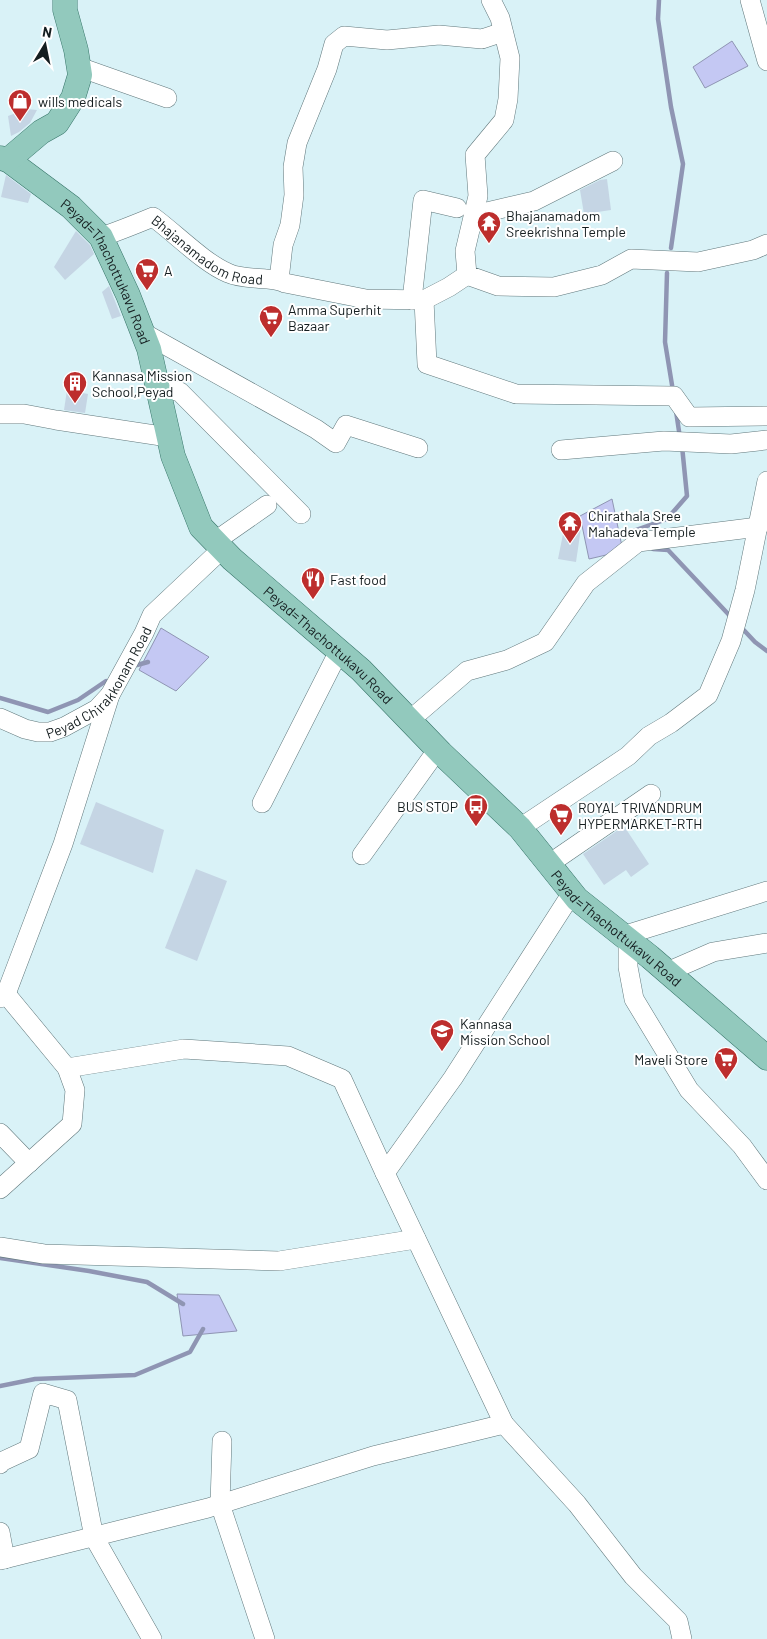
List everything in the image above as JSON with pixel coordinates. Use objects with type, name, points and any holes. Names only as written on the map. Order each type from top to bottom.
[{"type":"main road","points":[[4,159],[41,132],[57,123],[73,98],[80,75],[76,50],[65,10],[65,0]]},
{"type":"main road","name":"Peyad=Thachottukavu Road","points":[[4,159],[71,207],[101,237],[128,295],[149,350],[173,456],[201,527],[218,546],[361,670],[438,749],[520,828],[577,899],[667,972],[767,1058]]},
{"type":"street","points":[[466,275],[465,212],[478,196],[475,155],[504,120],[508,99],[510,58],[500,18],[491,0]]},
{"type":"street","points":[[750,0],[767,61]]},
{"type":"street","points":[[466,275],[449,287],[418,300],[366,298],[285,282],[283,245],[290,225],[294,195],[293,167],[297,143],[327,69],[334,44],[344,36],[387,40],[439,35],[482,39],[503,32]]},
{"type":"street","points":[[79,67],[167,98]]},
{"type":"street","points":[[613,162],[534,201],[465,212],[423,200],[418,300],[427,364],[516,394],[674,396],[689,417],[767,416]]},
{"type":"street","name":"Bhajanamadom Road","points":[[101,237],[121,231],[132,224],[153,217],[200,255],[228,273],[247,279],[285,282]]},
{"type":"street","points":[[466,275],[498,286],[554,287],[602,276],[631,259],[698,262],[753,250],[767,244]]},
{"type":"street","points":[[142,332],[316,428],[336,443],[346,425],[418,448]]},
{"type":"street","points":[[157,386],[180,392],[301,514]]},
{"type":"street","points":[[0,414],[24,414],[168,437]]},
{"type":"street","points":[[562,450],[671,441],[731,444],[767,440]]},
{"type":"street","points":[[520,828],[628,756],[649,736],[671,723],[708,695],[731,641],[746,590],[767,480]]},
{"type":"street","name":"Peyad Chirakkonam Road","points":[[0,718],[25,729],[50,732],[64,727],[97,709],[110,695],[152,615],[218,546],[267,505]]},
{"type":"street","points":[[410,720],[468,671],[507,660],[545,642],[586,583],[638,542],[758,527]]},
{"type":"street","points":[[262,803],[338,651]]},
{"type":"street","points":[[0,1189],[72,1124],[75,1090],[67,1068],[3,996],[63,844],[110,695]]},
{"type":"street","points":[[362,854],[438,749]]},
{"type":"street","points":[[549,864],[651,794]]},
{"type":"street","points":[[767,891],[625,938],[634,999],[688,1090],[742,1146],[767,1180]]},
{"type":"street","points":[[385,1173],[453,1078],[572,893]]},
{"type":"street","points":[[667,972],[713,952],[767,943]]},
{"type":"street","points":[[67,1068],[184,1050],[288,1056],[342,1079],[504,1424],[577,1504],[633,1576],[678,1621],[682,1639]]},
{"type":"street","points":[[0,1133],[29,1163]]},
{"type":"street","points":[[0,1247],[44,1254],[278,1261],[416,1239]]},
{"type":"street","points":[[0,1464],[29,1449],[43,1393],[67,1400],[94,1537],[152,1639]]},
{"type":"street","points":[[0,1532],[2,1560],[220,1504],[373,1456],[504,1424]]},
{"type":"street","points":[[222,1441],[220,1504],[265,1639]]},
{"type":"water","points":[[732,41],[748,66],[705,88],[693,67]]},
{"type":"water","points":[[612,499],[623,551],[589,559],[580,516]]},
{"type":"water","points":[[161,628],[209,657],[176,691],[139,670]]},
{"type":"water","points":[[177,1294],[219,1295],[237,1331],[183,1336]]},
{"type":"building","name":"wills medicals","points":[[27,109],[37,110],[30,123],[11,136],[8,116]]},
{"type":"building","points":[[6,175],[31,194],[28,203],[1,197]]},
{"type":"building","points":[[607,179],[611,210],[584,214],[580,190],[600,180]]},
{"type":"building","points":[[76,231],[90,245],[94,254],[65,280],[54,267]]},
{"type":"building","points":[[109,286],[121,316],[112,319],[102,292]]},
{"type":"building","name":"Kannasa Mission School,Peyad","points":[[67,390],[88,394],[85,413],[64,410]]},
{"type":"building","name":"Chirathala Sree Mahadeva Temple","points":[[565,524],[581,528],[576,562],[558,559]]},
{"type":"building","points":[[96,802],[164,830],[153,873],[80,844]]},
{"type":"building","points":[[624,826],[649,864],[631,877],[626,870],[604,885],[583,854]]},
{"type":"building","points":[[196,869],[227,881],[197,961],[165,948]]},
{"type":"waterway","points":[[659,0],[658,19],[671,107],[683,164],[671,248]]},
{"type":"waterway","points":[[667,273],[665,342],[673,391]]},
{"type":"waterway","points":[[676,411],[680,438]]},
{"type":"waterway","points":[[616,537],[667,519],[687,496],[682,446]]},
{"type":"waterway","points":[[653,549],[668,550],[731,617]]},
{"type":"waterway","points":[[740,626],[755,642],[767,651]]},
{"type":"waterway","points":[[137,665],[148,662]]},
{"type":"waterway","points":[[0,698],[48,712],[78,700],[106,681]]},
{"type":"waterway","points":[[0,1258],[89,1271],[147,1282],[183,1304]]},
{"type":"waterway","points":[[0,1386],[35,1379],[135,1375],[190,1352],[203,1329]]},
{"type":"place","name":"wills medicals","points":[[20,122]]},
{"type":"place","name":"Bhajanamadom Sreekrishna Temple","points":[[489,244]]},
{"type":"place","name":"A","points":[[147,291]]},
{"type":"place","name":"Amma Superhit Bazaar","points":[[271,338]]},
{"type":"place","name":"Kannasa Mission School,Peyad","points":[[75,404]]},
{"type":"place","name":"Chirathala Sree Mahadeva Temple","points":[[570,544]]},
{"type":"place","name":"Fast food","points":[[313,600]]},
{"type":"place","name":"BUS STOP","points":[[476,827]]},
{"type":"place","name":"ROYAL TRIVANDRUM HYPERMARKET-RTH","points":[[561,836]]},
{"type":"place","name":"Kannasa Mission School","points":[[442,1052]]},
{"type":"place","name":"Maveli Store","points":[[726,1080]]}]
